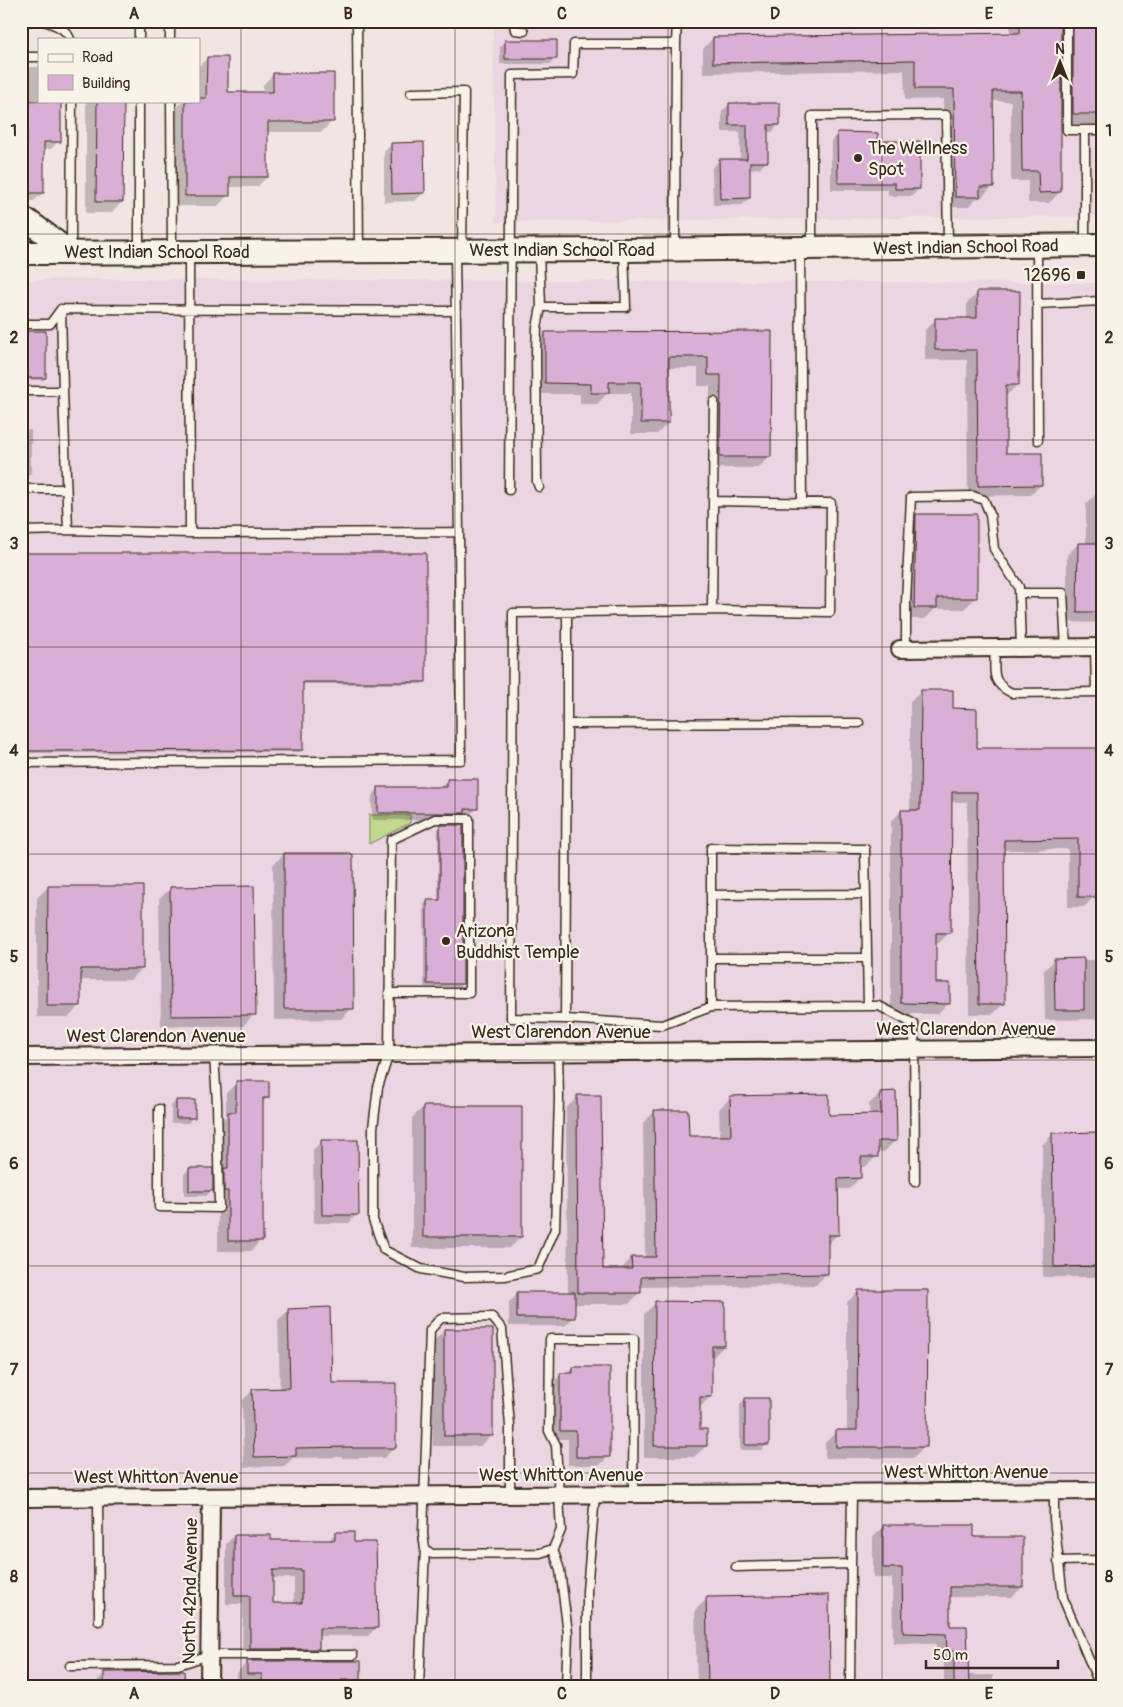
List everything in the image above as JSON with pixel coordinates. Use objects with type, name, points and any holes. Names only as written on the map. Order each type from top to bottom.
[{"type":"main road","points":[[21,221],[28,221],[71,253]]},
{"type":"main road","name":"West Indian School Road","points":[[21,253],[1093,246]]},
{"type":"street","points":[[903,649],[1098,647]]},
{"type":"street","name":"West Clarendon Avenue","points":[[21,1057],[1102,1048]]},
{"type":"street","name":"West Whitton Avenue","points":[[21,1498],[1102,1491]]},
{"type":"street","name":"North 42nd Avenue","points":[[208,1686],[211,1497]]},
{"type":"lane","points":[[21,22],[30,21]]},
{"type":"lane","points":[[44,21],[61,28],[70,38]]},
{"type":"lane","points":[[357,21],[359,251]]},
{"type":"lane","points":[[513,21],[515,30],[524,31]]},
{"type":"lane","points":[[675,249],[677,21]]},
{"type":"lane","points":[[1067,21],[1067,130],[1102,130]]},
{"type":"lane","points":[[170,28],[170,38]]},
{"type":"lane","points":[[138,29],[138,38]]},
{"type":"lane","points":[[508,490],[512,74],[573,74],[574,44],[676,44]]},
{"type":"lane","points":[[21,57],[38,57]]},
{"type":"lane","points":[[21,763],[461,760],[456,311],[464,92],[411,93]]},
{"type":"lane","points":[[71,253],[72,102]]},
{"type":"lane","points":[[139,102],[140,252]]},
{"type":"lane","points":[[171,102],[180,252],[190,310],[190,533]]},
{"type":"lane","points":[[802,502],[806,248],[812,116],[946,115],[948,247]]},
{"type":"lane","points":[[1085,130],[1093,246]]},
{"type":"lane","points":[[1037,246],[1038,440]]},
{"type":"lane","points":[[540,250],[541,307],[537,328],[536,350],[537,482],[540,488]]},
{"type":"lane","points":[[541,307],[626,307],[624,250]]},
{"type":"lane","points":[[1037,304],[1102,302]]},
{"type":"lane","points":[[62,309],[456,311]]},
{"type":"lane","points":[[21,324],[50,324],[62,309]]},
{"type":"lane","points":[[62,309],[68,530]]},
{"type":"lane","points":[[21,391],[63,391]]},
{"type":"lane","points":[[712,610],[714,402]]},
{"type":"lane","points":[[21,489],[66,489]]},
{"type":"lane","points":[[903,649],[911,497],[973,496],[984,500],[990,514],[994,549],[1019,587],[1021,648]]},
{"type":"lane","points":[[714,501],[832,503],[830,612],[712,610],[513,613],[511,1018],[565,1019],[662,1025],[711,1007],[878,1006],[914,1024],[915,1182]]},
{"type":"lane","points":[[21,531],[68,530],[190,533],[459,532]]},
{"type":"lane","points":[[1019,593],[1063,593],[1066,648]]},
{"type":"lane","points":[[565,1019],[567,612]]},
{"type":"lane","points":[[995,648],[995,680],[1001,688],[1012,693],[1099,692],[1098,647]]},
{"type":"lane","points":[[567,724],[859,723]]},
{"type":"lane","points":[[389,993],[468,993],[469,819],[435,819],[390,840],[389,993],[389,1054],[378,1087],[373,1128],[373,1220],[384,1250],[421,1268],[464,1277],[505,1276],[538,1268],[555,1229],[559,1099],[558,1052]]},
{"type":"lane","points":[[711,1007],[711,848],[865,849],[868,1006]]},
{"type":"lane","points":[[711,894],[866,894]]},
{"type":"lane","points":[[711,958],[867,958]]},
{"type":"lane","points":[[159,1109],[159,1207],[218,1208],[217,1102],[214,1055]]},
{"type":"lane","points":[[419,1686],[425,1549],[423,1534],[430,1330],[441,1318],[492,1317],[502,1329],[510,1426],[510,1495]]},
{"type":"lane","points":[[566,1686],[568,1633],[560,1570],[553,1549],[561,1530],[556,1445],[549,1431],[550,1339],[634,1339],[633,1494]]},
{"type":"lane","points":[[1054,1492],[1054,1519],[1063,1598],[1100,1686]]},
{"type":"lane","points":[[850,1686],[852,1493]]},
{"type":"lane","points":[[588,1686],[586,1591],[595,1495]]},
{"type":"lane","points":[[98,1498],[99,1620]]},
{"type":"lane","points":[[425,1549],[432,1554],[540,1553],[553,1549]]},
{"type":"lane","points":[[1058,1560],[1102,1560]]},
{"type":"lane","points":[[736,1567],[851,1564]]},
{"type":"lane","points":[[70,1666],[178,1665],[209,1655],[354,1655]]},
{"type":"shaded area","points":[[493,21],[1102,21],[1102,216],[496,222]]},
{"type":"shaded area","points":[[29,280],[1102,283],[1102,1686],[21,1686],[21,282]]},
{"type":"green space","points":[[369,815],[410,815],[410,823],[369,844]]},
{"type":"building","points":[[1020,21],[1061,21],[1061,192],[1039,193],[1038,171],[1022,171],[1021,91],[993,91],[994,187],[980,187],[980,197],[955,197],[954,89],[915,89],[915,60],[713,63],[713,37],[1020,33]]},
{"type":"building","points":[[1073,21],[1101,21],[1101,114],[1073,114]]},
{"type":"building","points":[[505,40],[557,40],[557,59],[505,59]]},
{"type":"building","points":[[207,57],[228,57],[228,92],[273,92],[273,73],[334,73],[334,122],[268,122],[268,177],[230,177],[230,196],[185,196],[185,102],[200,102],[200,98],[206,98]]},
{"type":"building","points":[[27,101],[61,102],[61,142],[44,142],[44,193],[26,193]]},
{"type":"building","points":[[97,102],[124,102],[123,202],[96,202]]},
{"type":"building","points":[[729,103],[780,103],[780,125],[768,125],[768,162],[750,162],[750,198],[720,199],[719,159],[747,159],[747,125],[729,125]]},
{"type":"building","points":[[837,132],[878,133],[878,141],[920,141],[920,189],[895,189],[895,183],[838,183]]},
{"type":"building","points":[[424,142],[425,193],[392,194],[391,143]]},
{"type":"building","points":[[977,291],[1020,291],[1019,385],[1006,385],[1006,453],[1042,453],[1042,485],[978,486],[977,350],[935,350],[935,318],[977,318]]},
{"type":"building","points":[[21,331],[46,331],[46,378],[21,378]]},
{"type":"building","points":[[772,331],[771,457],[720,457],[721,375],[708,375],[708,357],[669,357],[669,423],[641,423],[641,382],[609,382],[609,393],[591,393],[591,384],[545,383],[545,332]]},
{"type":"building","points":[[916,514],[977,514],[977,598],[937,598],[937,608],[914,608]]},
{"type":"building","points":[[1078,543],[1102,543],[1102,612],[1077,612]]},
{"type":"building","points":[[21,553],[426,553],[426,682],[303,682],[303,750],[21,751]]},
{"type":"building","points":[[921,690],[953,690],[953,708],[977,709],[977,748],[1102,748],[1102,877],[1096,877],[1096,897],[1078,897],[1078,839],[1004,840],[1005,1004],[979,1004],[977,792],[952,792],[951,933],[936,933],[936,983],[950,983],[950,1004],[901,1003],[901,810],[920,810]]},
{"type":"building","points":[[447,779],[478,779],[478,809],[465,809],[465,813],[378,813],[378,787],[447,787]]},
{"type":"building","points":[[440,825],[463,825],[463,984],[427,984],[427,900],[440,900]]},
{"type":"building","points":[[284,853],[351,853],[353,855],[354,1009],[284,1009]]},
{"type":"building","points":[[48,886],[143,886],[143,969],[81,969],[81,1006],[47,1006]]},
{"type":"building","points":[[254,886],[256,1015],[171,1016],[170,887]]},
{"type":"building","points":[[1084,958],[1084,1010],[1055,1010],[1054,959]]},
{"type":"building","points":[[236,1081],[269,1081],[269,1098],[263,1098],[263,1241],[228,1241],[228,1191],[224,1191],[224,1168],[228,1168],[228,1112],[236,1112]]},
{"type":"building","points":[[896,1091],[897,1141],[878,1141],[878,1157],[861,1157],[861,1178],[838,1179],[839,1235],[828,1235],[828,1274],[641,1277],[641,1293],[578,1293],[577,1095],[601,1095],[603,1269],[632,1269],[631,1257],[656,1257],[654,1110],[688,1110],[689,1136],[731,1136],[730,1096],[829,1094],[829,1115],[881,1114],[880,1092]]},
{"type":"building","points":[[176,1100],[195,1100],[195,1118],[176,1118]]},
{"type":"building","points":[[423,1106],[522,1106],[522,1237],[423,1237]]},
{"type":"building","points":[[1102,1132],[1102,1266],[1054,1267],[1052,1133]]},
{"type":"building","points":[[321,1140],[358,1140],[359,1215],[322,1215]]},
{"type":"building","points":[[189,1168],[213,1168],[213,1191],[189,1191]]},
{"type":"building","points":[[858,1290],[928,1290],[927,1447],[836,1447],[836,1430],[857,1430]]},
{"type":"building","points":[[517,1292],[575,1292],[575,1318],[517,1318]]},
{"type":"building","points":[[655,1301],[725,1302],[725,1346],[712,1346],[712,1397],[700,1397],[700,1429],[707,1429],[707,1446],[654,1446]]},
{"type":"building","points":[[330,1307],[332,1383],[396,1383],[396,1448],[296,1448],[296,1456],[254,1457],[252,1389],[290,1388],[288,1309]]},
{"type":"building","points":[[444,1329],[493,1329],[493,1436],[444,1436]]},
{"type":"building","points":[[573,1367],[610,1367],[610,1457],[576,1457],[576,1431],[560,1431],[560,1373],[573,1373]]},
{"type":"building","points":[[745,1398],[769,1398],[769,1445],[745,1445]]},
{"type":"building","points":[[883,1525],[974,1525],[974,1537],[1023,1537],[1023,1587],[950,1587],[950,1626],[967,1626],[969,1686],[954,1686],[954,1651],[947,1650],[946,1634],[903,1633],[902,1568],[883,1568]]},
{"type":"building","points":[[335,1532],[354,1532],[354,1542],[376,1542],[378,1628],[319,1628],[319,1649],[250,1649],[250,1596],[234,1596],[234,1535],[271,1535],[271,1540],[335,1540]],"holes":[[[273,1570],[302,1570],[302,1603],[273,1603]]]},
{"type":"building","points":[[829,1595],[830,1686],[708,1686],[706,1597]]},
{"type":"building","points":[[247,1661],[361,1661],[361,1680],[341,1680],[341,1686],[262,1686],[262,1674],[247,1674]]},
{"type":"building","points":[[184,1671],[185,1686],[104,1686],[104,1672]]},
{"type":"place","name":"The Wellness Spot","points":[[858,158]]},
{"type":"place","name":"12696","points":[[1081,275]]},
{"type":"place","name":"Arizona Buddhist Temple","points":[[446,941]]}]
